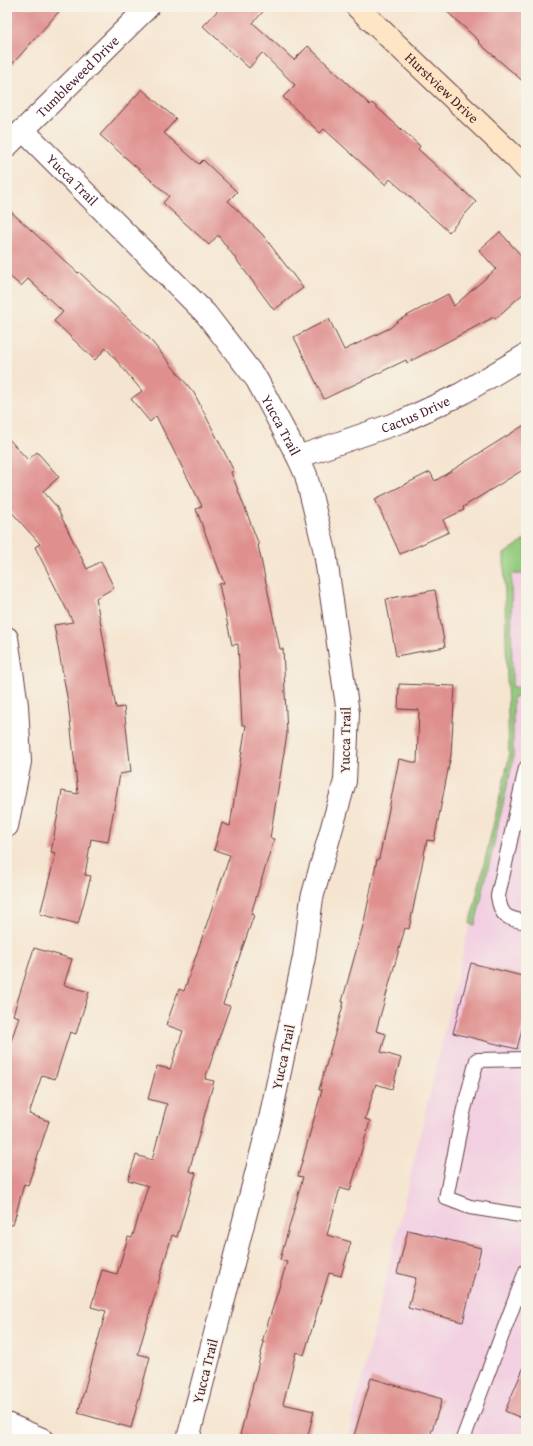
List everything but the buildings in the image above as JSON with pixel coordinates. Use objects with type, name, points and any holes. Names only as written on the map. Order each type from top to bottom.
[{"type":"street","name":"Tumbleweed Drive","points":[[7,146],[148,7]]},
{"type":"street","name":"Hurstview Drive","points":[[357,7],[526,169]]},
{"type":"street","name":"Yucca Trail","points":[[23,130],[206,314],[257,380],[306,475],[324,552],[348,713],[345,781],[312,898],[304,957],[270,1119],[188,1439]]},
{"type":"street","name":"Cactus Drive","points":[[298,457],[403,421],[461,394],[526,355]]},
{"type":"street","points":[[7,638],[17,705],[20,762],[7,826]]},
{"type":"street","points":[[7,1424],[42,1439]]},
{"type":"lane","points":[[526,768],[498,896],[500,909],[506,916],[526,922]]},
{"type":"lane","points":[[526,1058],[477,1060],[463,1113],[446,1198],[470,1207],[526,1216]]},
{"type":"lane","points":[[463,1439],[526,1272]]},
{"type":"shaded area","points":[[526,539],[526,1439],[348,1439],[509,758],[504,554]]},
{"type":"green space","points":[[526,539],[526,574],[511,574],[511,582],[512,687],[526,688],[526,696],[513,697],[513,760],[475,925],[470,924],[509,758],[504,554]]}]
